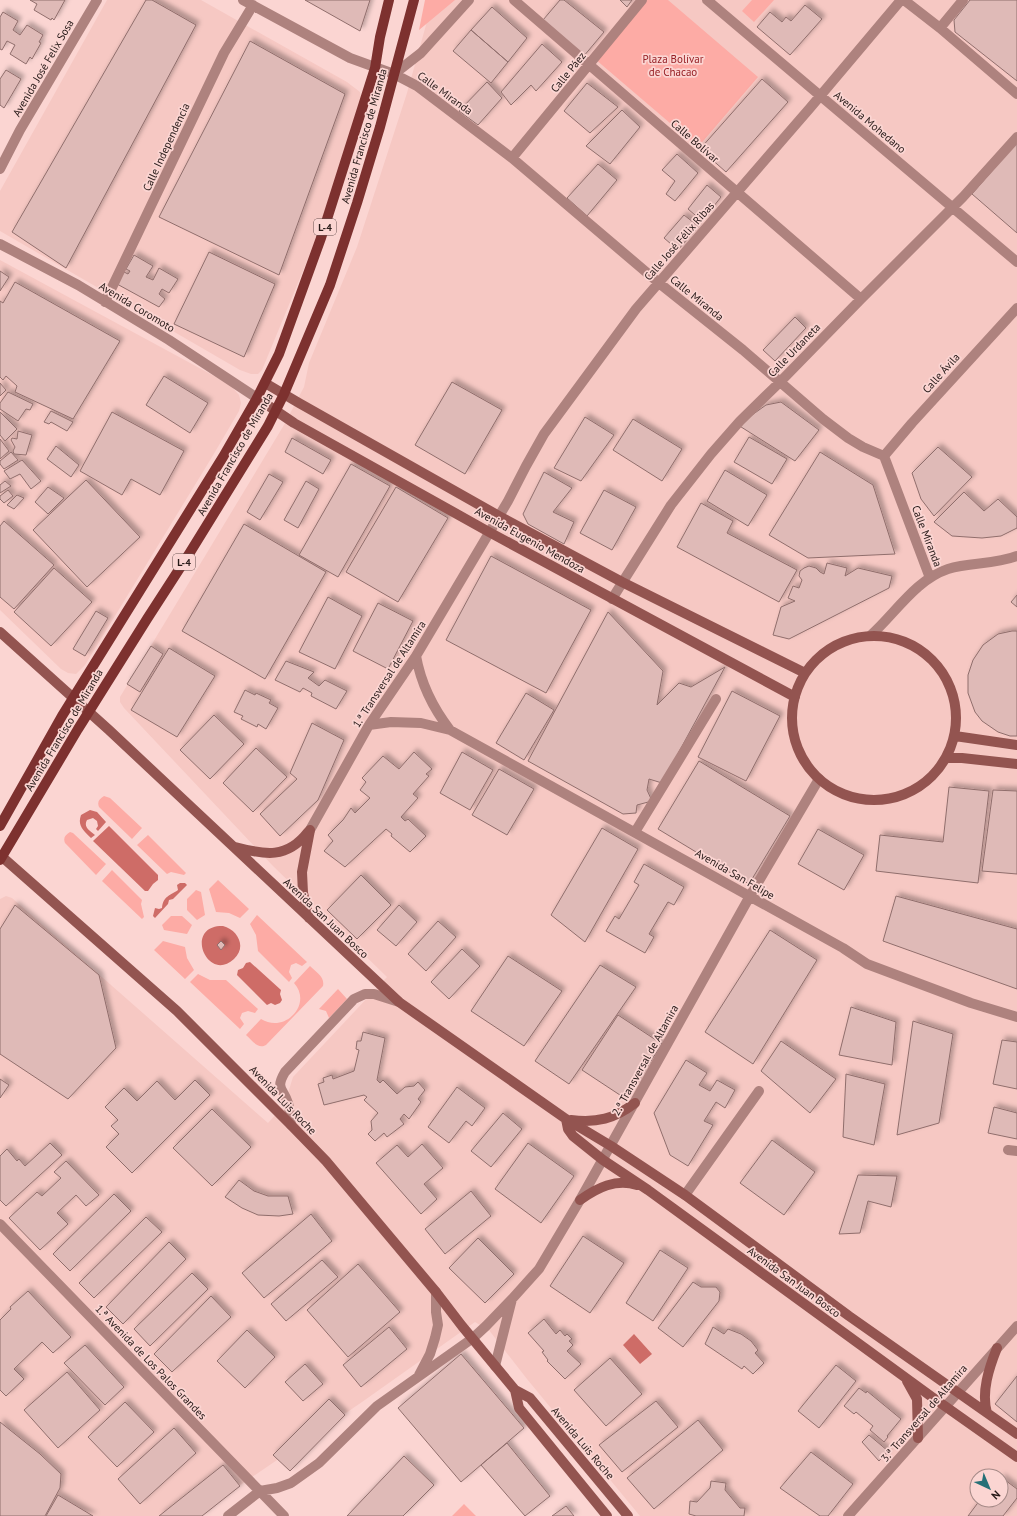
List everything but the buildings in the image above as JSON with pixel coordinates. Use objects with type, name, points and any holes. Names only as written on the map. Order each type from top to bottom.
[{"type":"main road","name":"Avenida Francisco de Miranda","points":[[0,826],[73,699],[208,482],[257,398],[279,354],[322,238],[375,68],[380,37],[389,0]]},
{"type":"main road","name":"Avenida Francisco de Miranda","points":[[1,857],[89,712],[268,426],[284,394],[331,280],[358,204],[414,0]]},
{"type":"main road","name":"Avenida Eugenio Mendoza","points":[[265,383],[499,516],[622,582],[805,674]]},
{"type":"main road","name":"Avenida Eugenio Mendoza","points":[[257,398],[289,419],[489,532],[795,697]]},
{"type":"main road","name":"Avenida San Juan Bosco","points":[[0,632],[89,712],[399,1002],[566,1119],[611,1146],[685,1195],[1017,1434]]},
{"type":"main road","points":[[870,636],[889,638],[907,643],[918,648],[937,665],[945,675],[954,698],[956,723],[955,736],[946,758],[940,768],[922,786],[911,792],[887,800],[875,801],[850,798],[834,790],[818,779],[802,759],[797,748],[792,723],[795,697],[805,674],[823,654],[833,647],[845,642],[870,636]]},
{"type":"main road","points":[[955,736],[1017,745]]},
{"type":"main road","points":[[946,758],[962,758],[1017,764]]},
{"type":"main road","points":[[233,846],[258,853],[268,854],[280,852],[289,850],[298,844],[310,830]]},
{"type":"main road","points":[[309,918],[303,893],[302,872],[310,830]]},
{"type":"main road","name":"Avenida Luis Roche","points":[[1,857],[177,1011],[291,1125],[326,1162],[436,1292],[515,1390],[530,1398],[628,1516]]},
{"type":"main road","points":[[566,1119],[583,1121],[602,1120],[624,1111],[635,1103]]},
{"type":"main road","name":"Avenida San Juan Bosco","points":[[566,1119],[568,1129],[573,1136],[603,1160],[648,1190],[1017,1457]]},
{"type":"main road","points":[[580,1200],[594,1190],[622,1182],[648,1190]]},
{"type":"main road","points":[[987,1413],[985,1405],[989,1369],[997,1348]]},
{"type":"main road","points":[[905,1377],[917,1399],[918,1438]]},
{"type":"main road","name":"Avenida Luis Roche","points":[[515,1390],[519,1408],[607,1516]]},
{"type":"street","name":"Avenida José Felix Sosa","points":[[0,169],[20,130],[97,0]]},
{"type":"street","name":"Calle Miranda","points":[[243,0],[350,58],[394,74],[417,86],[512,158],[659,283],[743,350],[848,438],[863,447],[884,456],[930,578]]},
{"type":"street","points":[[394,74],[421,53],[469,0]]},
{"type":"street","name":"Calle Bolívar","points":[[514,0],[588,66],[861,299]]},
{"type":"street","name":"Calle Páez","points":[[512,158],[642,0]]},
{"type":"street","name":"Avenida Mohedano","points":[[707,0],[1017,262]]},
{"type":"street","points":[[902,0],[940,28],[1017,94]]},
{"type":"street","name":"Calle José Félix Ribas","points":[[489,532],[544,434],[628,320],[736,192],[902,0]]},
{"type":"street","points":[[940,28],[963,0]]},
{"type":"street","name":"Calle Independencia","points":[[105,302],[224,53],[253,5]]},
{"type":"street","name":"Calle Urdaneta","points":[[612,599],[671,505],[687,483],[740,421],[952,208],[1017,137]]},
{"type":"street","name":"Avenida Coromoto","points":[[0,244],[67,279],[169,340],[257,398]]},
{"type":"street","name":"Calle Ávila","points":[[884,456],[912,423],[1017,308]]},
{"type":"street","name":"1.ª Transversal de Altamira","points":[[310,830],[369,725],[416,656],[489,532]]},
{"type":"street","points":[[870,636],[887,620],[899,605],[930,578],[948,569],[990,563],[1017,556]]},
{"type":"street","name":"Avenida San Felipe","points":[[416,656],[418,669],[426,690],[436,711],[450,730]]},
{"type":"street","points":[[635,832],[716,699]]},
{"type":"street","name":"Avenida San Felipe","points":[[369,725],[391,722],[421,723],[450,730],[843,948],[867,964],[971,1004],[1017,1017]]},
{"type":"street","name":"2.ª Transversal de Altamira","points":[[260,1491],[277,1488],[290,1483],[319,1463],[377,1406],[473,1338],[512,1300],[539,1269],[611,1146],[750,896],[818,779]]},
{"type":"street","points":[[291,1125],[288,1104],[280,1086],[280,1080],[285,1072],[354,999],[365,994],[374,994],[399,1002]]},
{"type":"street","points":[[685,1195],[758,1091]]},
{"type":"street","name":"1.ª Avenida de Los Palos Grandes","points":[[0,1224],[284,1516]]},
{"type":"street","points":[[418,1376],[430,1354],[438,1325],[436,1312],[436,1292]]},
{"type":"street","points":[[495,1366],[512,1300]]},
{"type":"street","name":"3.ª Transversal de Altamira","points":[[848,1516],[1017,1326]]},
{"type":"street","points":[[228,1516],[260,1491]]},
{"type":"shaded area","points":[[107,0],[201,0],[347,82],[360,92],[361,98],[338,180],[305,266],[262,370],[258,374],[251,374],[240,370],[0,231],[0,191]]},
{"type":"shaded area","points":[[433,0],[1017,0],[1017,1516],[640,1516],[527,1379],[485,1325],[480,1325],[475,1322],[362,1402],[195,1516],[0,1516],[0,899],[6,896],[12,898],[268,1123],[290,1099],[288,1093],[293,1077],[387,977],[273,866],[120,702],[120,697],[284,425],[304,387],[309,363],[357,247],[407,93]]},
{"type":"shaded area","points":[[0,260],[216,377],[231,386],[239,395],[241,403],[239,411],[212,457],[85,665],[76,674],[68,673],[61,669],[0,610]]},
{"type":"shaded area","points":[[90,810],[97,812],[106,822],[98,831],[96,829],[98,826],[97,821],[93,818],[87,820],[86,827],[95,835],[91,838],[82,828],[80,822],[81,815]]},
{"type":"shaded area","points":[[109,826],[158,875],[158,880],[148,891],[145,891],[93,841]]},
{"type":"shaded area","points":[[180,883],[185,883],[187,885],[173,899],[169,900],[168,904],[155,918],[153,916],[155,908],[162,908],[166,898],[178,890],[177,885]]},
{"type":"shaded area","points":[[223,926],[233,931],[240,944],[238,954],[234,959],[224,965],[215,964],[208,959],[203,952],[202,943],[204,934],[211,928]]},
{"type":"shaded area","points":[[250,962],[281,990],[280,994],[282,1000],[280,1003],[275,1005],[271,1003],[267,1005],[237,975],[238,970],[243,968],[246,963]]},
{"type":"shaded area","points":[[634,1334],[652,1354],[640,1364],[623,1345]]},
{"type":"green space","points":[[425,0],[455,0],[419,30]]},
{"type":"green space","name":"Plaza Bolívar de Chacao","points":[[645,0],[668,0],[758,77],[698,147],[595,59]]},
{"type":"green space","points":[[752,0],[774,0],[754,22],[742,11]]},
{"type":"green space","points":[[104,796],[110,798],[142,828],[132,839],[99,807],[99,801]]},
{"type":"green space","points":[[70,832],[73,833],[106,864],[96,875],[65,843],[65,837]]},
{"type":"green space","points":[[148,835],[186,873],[184,875],[171,872],[167,874],[137,845]]},
{"type":"green space","points":[[112,870],[142,900],[141,904],[144,917],[142,919],[102,881]]},
{"type":"green space","points":[[218,880],[249,909],[240,918],[229,913],[216,912],[209,889]]},
{"type":"green space","points":[[196,890],[201,892],[205,915],[197,920],[187,910],[187,899]]},
{"type":"green space","points":[[257,915],[307,962],[302,966],[296,963],[291,965],[289,972],[292,978],[289,982],[258,951],[256,935],[250,924]]},
{"type":"green space","points":[[171,916],[182,916],[192,925],[187,934],[164,930],[162,925]]},
{"type":"green space","points":[[163,941],[185,947],[187,958],[194,970],[185,979],[154,950]]},
{"type":"green space","points":[[310,966],[323,980],[323,986],[266,1045],[260,1046],[255,1044],[246,1035],[261,1019],[270,1023],[279,1023],[287,1020],[294,1014],[298,1008],[300,1000],[299,991],[294,983]]},
{"type":"green space","points":[[198,974],[210,980],[226,980],[258,1009],[255,1013],[248,1011],[242,1013],[240,1018],[244,1024],[240,1029],[190,982]]},
{"type":"green space","points":[[338,989],[347,999],[329,1018],[326,1011],[319,1009]]},
{"type":"green space","points":[[464,1504],[476,1516],[452,1516]]}]
